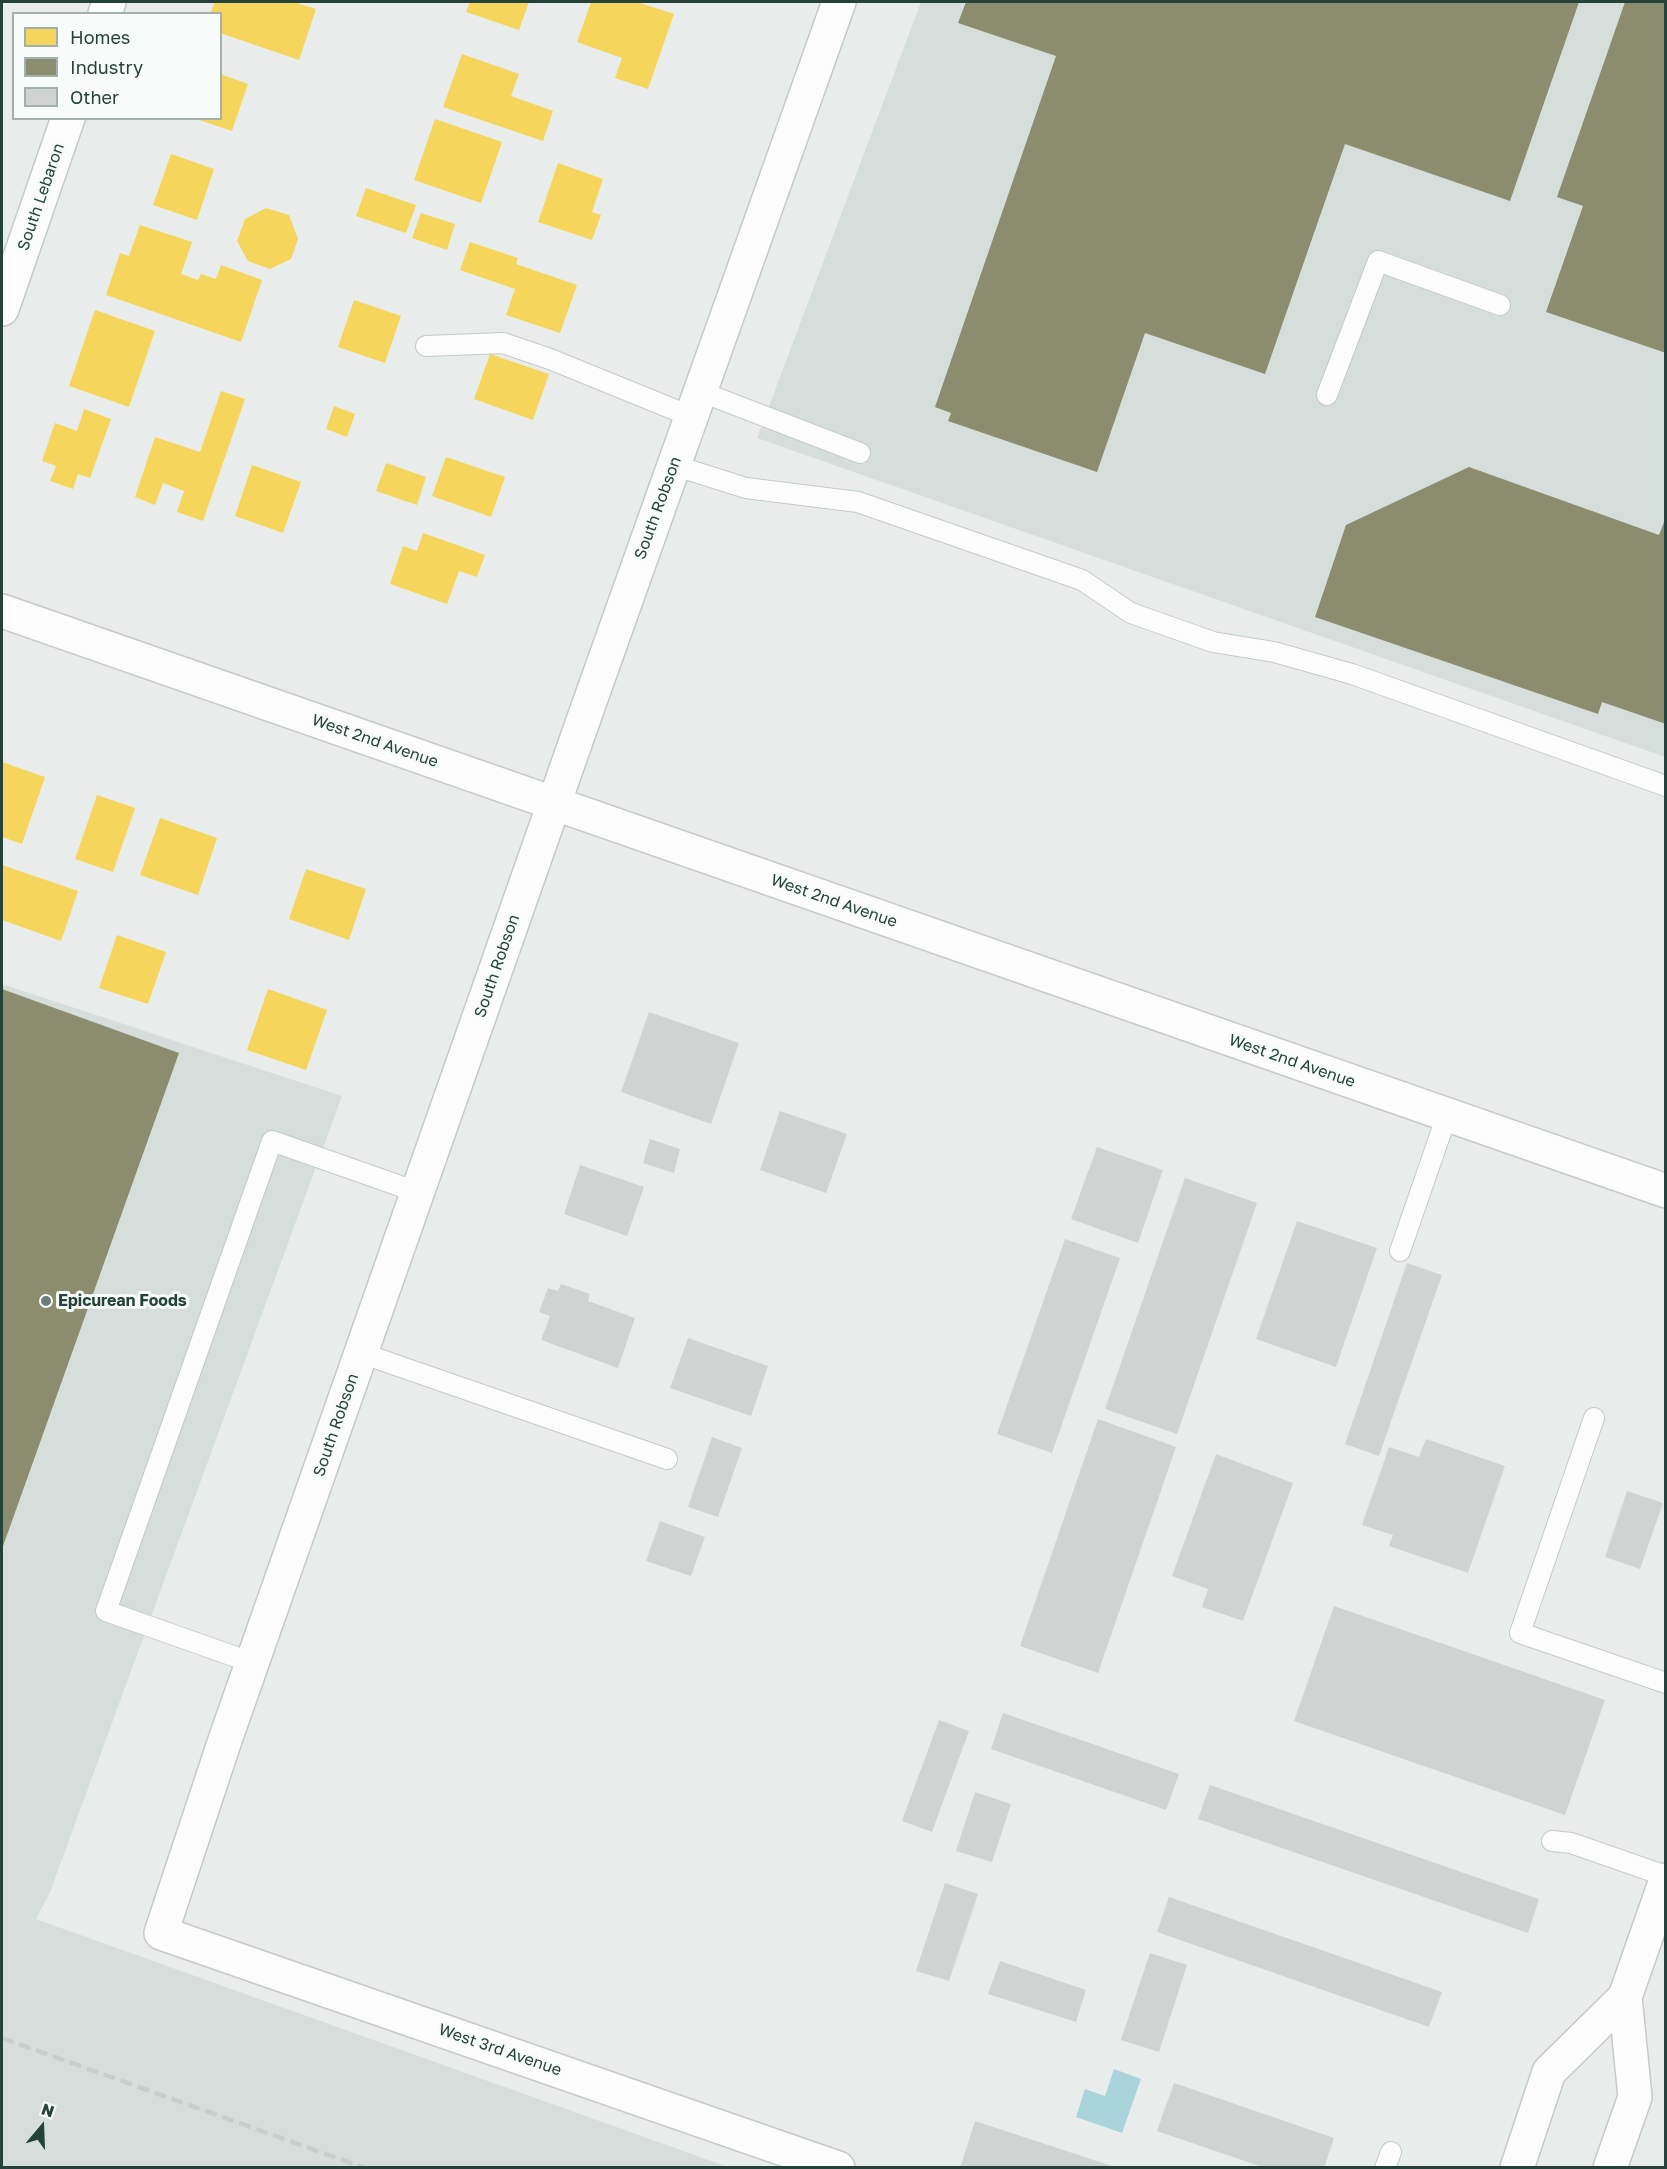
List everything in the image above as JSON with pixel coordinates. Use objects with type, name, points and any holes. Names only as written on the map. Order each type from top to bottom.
[{"type":"street","name":"South Robson","points":[[161,1933],[417,1192],[839,2]]},
{"type":"street","name":"South Lebaron","points":[[2,309],[67,120]]},
{"type":"street","name":"West 2nd Avenue","points":[[2,610],[1665,1191]]},
{"type":"street","points":[[1610,2168],[1635,2097],[1625,1997],[1665,1880]]},
{"type":"street","name":"West 3rd Avenue","points":[[161,1933],[838,2168]]},
{"type":"street","points":[[1517,2168],[1549,2072],[1625,1997]]},
{"type":"lane","points":[[1327,395],[1378,261],[1500,305]]},
{"type":"lane","points":[[426,346],[503,344],[860,453]]},
{"type":"lane","points":[[673,465],[746,488],[858,502],[1082,580],[1131,613],[1213,642],[1274,652],[1352,674],[1665,786]]},
{"type":"lane","points":[[1400,1251],[1447,1115]]},
{"type":"lane","points":[[253,1663],[106,1611],[272,1141],[417,1192]]},
{"type":"lane","points":[[361,1353],[667,1459]]},
{"type":"lane","points":[[1594,1418],[1520,1633],[1665,1683]]},
{"type":"lane","points":[[1552,1841],[1571,1843],[1665,1876]]},
{"type":"shaded area","points":[[921,2],[1665,2],[1665,757],[757,438]]},
{"type":"shaded area","points":[[2,984],[342,1096],[50,1892],[36,1919],[728,2167],[2,2167]]},
{"type":"water","points":[[1114,2069],[1141,2079],[1122,2133],[1076,2117],[1085,2089],[1105,2096]]},
{"type":"building: Homes","points":[[215,2],[294,2],[316,9],[299,60],[222,34],[222,12],[211,12]]},
{"type":"building: Homes","points":[[470,2],[529,2],[519,30],[466,12]]},
{"type":"building: Homes","points":[[591,2],[637,2],[674,14],[648,89],[615,78],[622,58],[577,42]]},
{"type":"building: Homes","points":[[462,54],[519,74],[511,96],[553,111],[543,141],[443,107]]},
{"type":"building: Homes","points":[[222,75],[248,84],[232,131],[199,120],[222,120]]},
{"type":"building: Homes","points":[[435,119],[502,142],[481,203],[414,180]]},
{"type":"building: Homes","points":[[171,154],[214,169],[197,220],[153,205]]},
{"type":"building: Homes","points":[[558,163],[603,179],[592,212],[601,215],[592,240],[538,222]]},
{"type":"building: Homes","points":[[366,188],[416,205],[406,233],[356,216]]},
{"type":"building: Homes","points":[[266,208],[289,215],[298,239],[291,259],[270,269],[248,261],[237,241],[245,219]]},
{"type":"building: Homes","points":[[421,213],[455,224],[447,250],[412,238]]},
{"type":"building: Homes","points":[[140,225],[192,242],[181,274],[198,280],[201,274],[216,279],[221,265],[262,280],[241,342],[106,295],[120,253],[129,256]]},
{"type":"building: Homes","points":[[470,242],[518,258],[516,264],[577,285],[560,333],[506,315],[515,289],[460,270]]},
{"type":"building: Homes","points":[[354,300],[401,316],[385,363],[338,347]]},
{"type":"building: Homes","points":[[95,310],[155,331],[129,407],[69,386]]},
{"type":"building: Homes","points":[[490,354],[549,374],[533,420],[474,399]]},
{"type":"building: Homes","points":[[221,391],[245,399],[203,521],[177,512],[184,491],[163,483],[155,505],[135,497],[155,437],[200,452]]},
{"type":"building: Homes","points":[[334,406],[355,414],[347,437],[326,429]]},
{"type":"building: Homes","points":[[84,409],[111,419],[90,478],[78,474],[73,489],[50,481],[56,466],[42,461],[55,423],[77,431]]},
{"type":"building: Homes","points":[[446,457],[505,477],[491,517],[432,496]]},
{"type":"building: Homes","points":[[386,463],[426,477],[417,505],[376,491]]},
{"type":"building: Homes","points":[[252,465],[301,482],[283,533],[235,516]]},
{"type":"building: Homes","points":[[423,533],[485,555],[477,577],[459,571],[447,604],[390,584],[403,546],[417,551]]},
{"type":"building: Homes","points":[[2,762],[45,777],[22,844],[2,837]]},
{"type":"building: Homes","points":[[97,795],[135,808],[113,872],[75,859]]},
{"type":"building: Homes","points":[[160,818],[217,838],[198,895],[140,875]]},
{"type":"building: Homes","points":[[2,865],[78,891],[61,941],[2,920]]},
{"type":"building: Homes","points":[[306,869],[366,889],[349,940],[289,919]]},
{"type":"building: Homes","points":[[117,935],[166,952],[148,1004],[99,988]]},
{"type":"building: Homes","points":[[268,989],[327,1010],[306,1070],[247,1050]]},
{"type":"building: Industry","points":[[966,2],[1579,2],[1510,201],[1345,144],[1265,374],[1145,333],[1097,472],[948,421],[951,413],[935,407],[1056,56],[958,23]]},
{"type":"building: Industry","points":[[1625,2],[1666,2],[1666,353],[1546,312],[1583,206],[1557,197]]},
{"type":"building: Industry","points":[[1469,467],[1659,535],[1666,517],[1666,724],[1602,702],[1598,714],[1315,617],[1346,525]]},
{"type":"building: Industry","name":"Epicurean Foods","points":[[2,989],[179,1053],[2,1549]]},
{"type":"building: Other","points":[[649,1012],[739,1043],[711,1124],[621,1092]]},
{"type":"building: Other","points":[[780,1111],[847,1134],[826,1193],[760,1170]]},
{"type":"building: Other","points":[[650,1139],[680,1149],[674,1173],[643,1163]]},
{"type":"building: Other","points":[[1097,1147],[1163,1170],[1138,1243],[1071,1219]]},
{"type":"building: Other","points":[[580,1165],[644,1187],[627,1236],[564,1214]]},
{"type":"building: Other","points":[[1185,1178],[1257,1203],[1177,1434],[1105,1409]]},
{"type":"building: Other","points":[[1297,1221],[1377,1248],[1336,1367],[1256,1339]]},
{"type":"building: Other","points":[[1065,1239],[1120,1258],[1052,1453],[997,1434]]},
{"type":"building: Other","points":[[1407,1263],[1442,1275],[1379,1456],[1345,1444]]},
{"type":"building: Other","points":[[561,1284],[590,1294],[588,1301],[635,1318],[618,1368],[541,1340],[550,1316],[539,1312],[548,1288],[558,1291]]},
{"type":"building: Other","points":[[688,1338],[768,1366],[751,1416],[670,1388]]},
{"type":"building: Other","points":[[1098,1419],[1176,1447],[1098,1673],[1020,1646]]},
{"type":"building: Other","points":[[712,1437],[742,1448],[718,1517],[688,1507]]},
{"type":"building: Other","points":[[1426,1439],[1505,1466],[1468,1573],[1389,1546],[1393,1535],[1362,1525],[1389,1447],[1419,1457]]},
{"type":"building: Other","points":[[1216,1454],[1293,1483],[1243,1621],[1202,1607],[1208,1589],[1172,1576]]},
{"type":"building: Other","points":[[1627,1491],[1663,1503],[1640,1569],[1605,1557]]},
{"type":"building: Other","points":[[660,1521],[705,1537],[691,1576],[646,1561]]},
{"type":"building: Other","points":[[1334,1606],[1605,1700],[1565,1815],[1294,1721]]},
{"type":"building: Other","points":[[1003,1713],[1179,1774],[1166,1810],[991,1749]]},
{"type":"building: Other","points":[[939,1720],[969,1731],[932,1832],[902,1821]]},
{"type":"building: Other","points":[[1210,1785],[1539,1899],[1528,1933],[1198,1819]]},
{"type":"building: Other","points":[[975,1792],[1011,1804],[992,1862],[956,1851]]},
{"type":"building: Other","points":[[945,1883],[978,1894],[949,1981],[916,1971]]},
{"type":"building: Other","points":[[1169,1897],[1442,1992],[1429,2027],[1157,1932]]},
{"type":"building: Other","points":[[1150,1953],[1187,1965],[1159,2052],[1121,2040]]},
{"type":"building: Other","points":[[1000,1961],[1086,1990],[1076,2022],[988,1994]]},
{"type":"building: Other","points":[[1174,2083],[1334,2138],[1324,2168],[1265,2168],[1157,2131]]},
{"type":"building: Other","points":[[975,2121],[1115,2167],[1115,2168],[960,2168]]},
{"type":"railway","points":[[2,2038],[365,2168]]},
{"type":"place","name":"Epicurean Foods","points":[[46,1301]]}]
